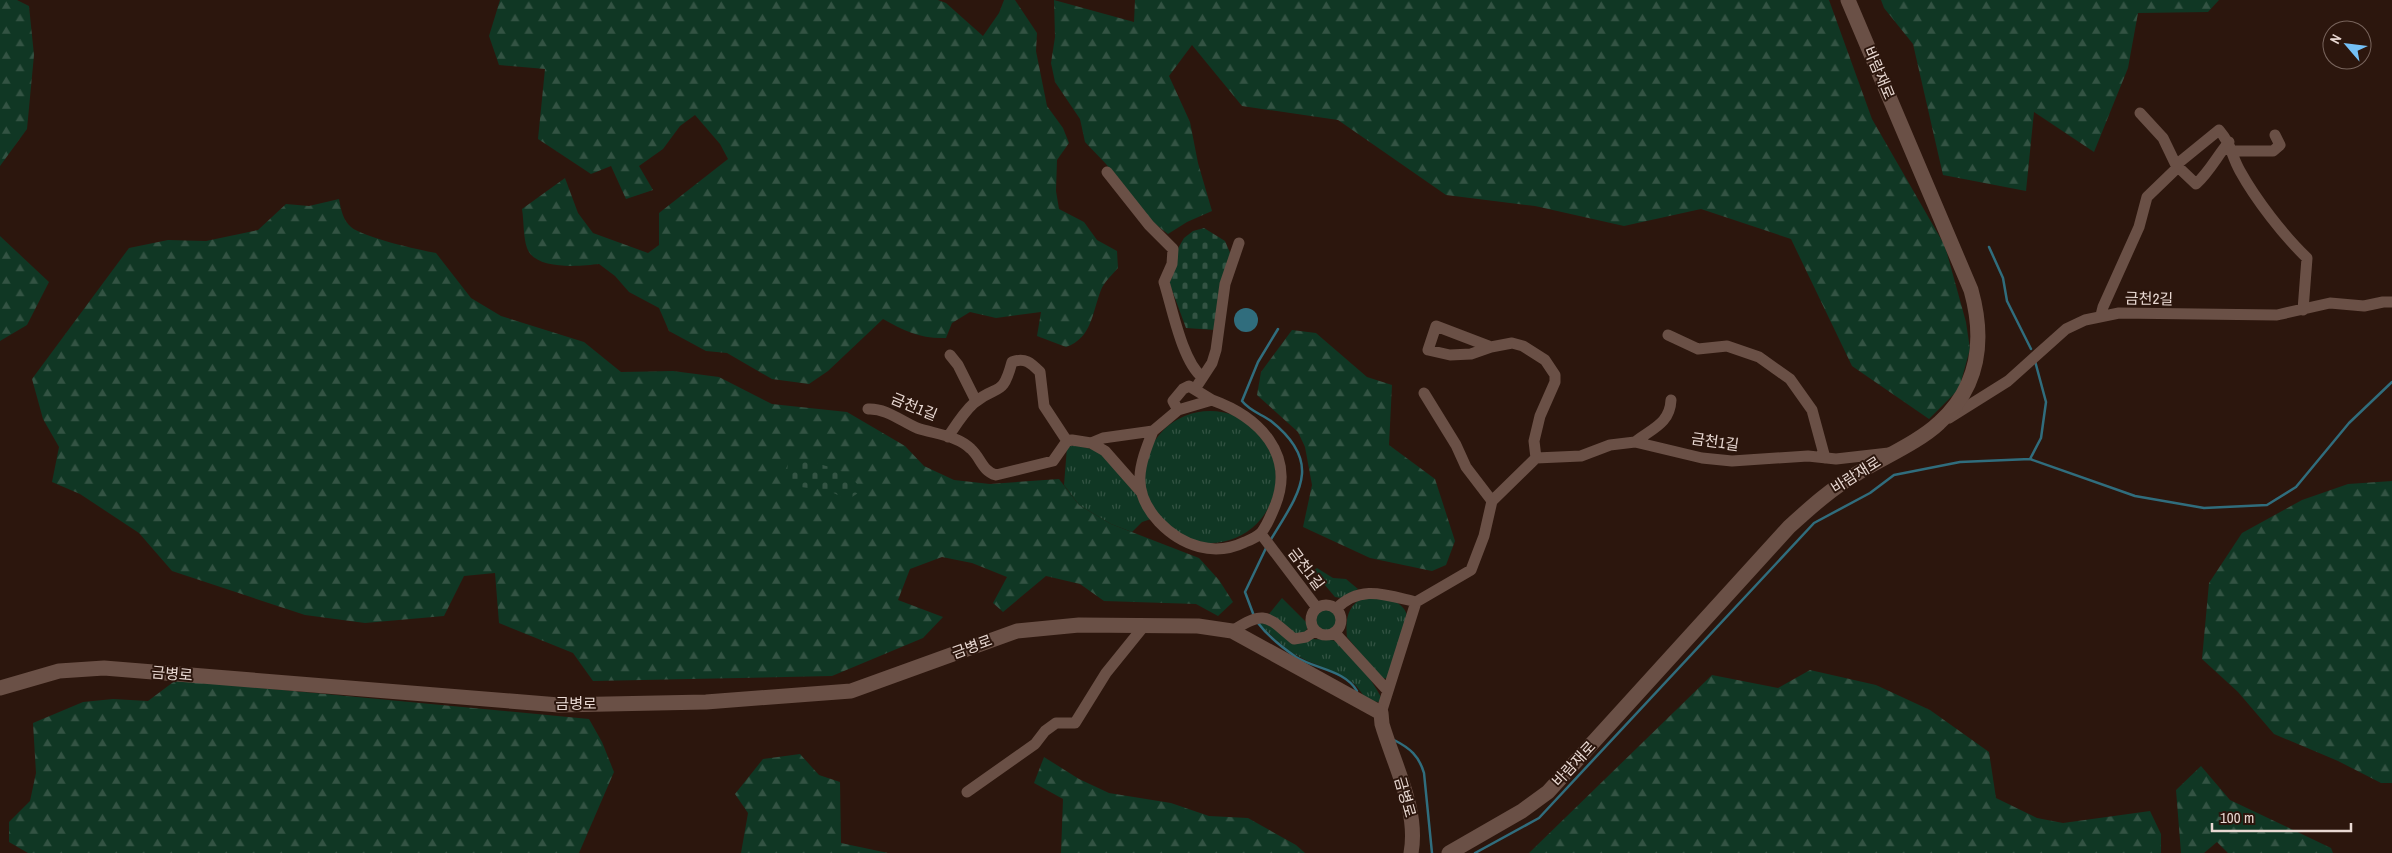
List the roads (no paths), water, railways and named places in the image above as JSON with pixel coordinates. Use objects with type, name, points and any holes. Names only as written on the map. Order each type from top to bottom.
[{"type":"street","name":"바람재로","points":[[1449,853],[1522,811],[1548,792],[1788,527],[1823,496],[1938,424],[1961,397],[1970,380],[1980,340],[1976,307],[1971,290],[1848,0]]},
{"type":"street","points":[[2140,114],[2163,138],[2176,165],[2196,184],[2210,171],[2216,156],[2230,147],[2273,152],[2280,145],[2275,135]]},
{"type":"street","points":[[2101,315],[2140,226],[2147,197],[2176,169],[2176,165],[2219,130],[2230,147],[2240,172],[2290,242],[2307,258],[2303,310]]},
{"type":"street","points":[[1107,172],[1149,225],[1173,249],[1172,264],[1164,282],[1194,371],[1202,377]]},
{"type":"street","points":[[1195,389],[1212,363],[1216,350],[1225,284],[1240,243]]},
{"type":"street","name":"금천2길","points":[[1938,424],[2008,381],[2066,329],[2101,315],[2118,313],[2277,315],[2330,303],[2364,306],[2392,302]]},
{"type":"street","points":[[1381,719],[1416,602],[1471,570],[1484,536],[1492,501],[1536,458],[1534,441],[1538,423],[1544,405],[1552,391],[1555,375],[1545,360],[1523,346],[1512,343],[1490,347],[1471,354],[1450,356],[1428,350],[1436,326],[1490,347]]},
{"type":"street","points":[[1668,335],[1698,349],[1718,345],[1735,348],[1759,357],[1790,379],[1812,410],[1825,458]]},
{"type":"street","points":[[950,355],[958,365],[976,402]]},
{"type":"street","name":"금천1길","points":[[868,409],[877,409],[918,428],[948,437],[970,448],[984,468],[996,476],[1053,461],[1067,441],[1044,406],[1040,372],[1030,362],[1020,359],[1012,362],[1006,383],[976,402],[957,422],[948,437]]},
{"type":"street","points":[[1178,410],[1173,401],[1183,389],[1189,386],[1212,400],[1233,409],[1262,430],[1279,458],[1282,472],[1281,485],[1262,536],[1238,546],[1222,550],[1197,547],[1165,528],[1149,511],[1142,493],[1140,464],[1153,431],[1178,410],[1212,400]]},
{"type":"street","points":[[1424,393],[1456,445],[1466,467],[1492,501]]},
{"type":"street","points":[[1635,442],[1664,420],[1670,410],[1671,400]]},
{"type":"street","points":[[1091,443],[1103,438],[1153,431]]},
{"type":"street","points":[[1067,441],[1091,443],[1105,451],[1142,493]]},
{"type":"street","name":"금천1길","points":[[1536,458],[1581,456],[1610,445],[1635,442],[1702,458],[1732,460],[1808,456],[1825,458],[1892,453]]},
{"type":"street","name":"금천1길","points":[[1262,536],[1317,608]]},
{"type":"street","points":[[1336,609],[1344,600],[1370,592],[1416,602]]},
{"type":"street","points":[[1326,605],[1336,609],[1341,621],[1335,632],[1327,636],[1315,631],[1311,616],[1317,608],[1326,605]]},
{"type":"street","points":[[1232,631],[1256,618],[1272,620],[1294,640],[1306,637],[1315,631]]},
{"type":"street","name":"금병로","points":[[0,688],[59,671],[104,668],[559,705],[706,702],[851,691],[1017,631],[1079,625],[1198,626],[1232,631],[1381,719],[1408,803],[1413,826],[1411,853]]},
{"type":"street","points":[[967,792],[1035,744],[1045,731],[1056,724],[1077,718],[1106,673],[1144,626]]},
{"type":"street","points":[[1335,632],[1388,691]]},
{"type":"water","points":[[1246,308],[1255,311],[1258,320],[1255,329],[1246,332],[1237,329],[1234,320],[1237,311]]},
{"type":"waterway","points":[[1989,247],[2003,278],[2007,301],[2031,349]]},
{"type":"waterway","points":[[1270,541],[1297,494],[1301,480],[1302,465],[1298,451],[1288,437],[1271,421],[1252,410],[1242,401],[1258,362],[1278,329]]},
{"type":"waterway","points":[[2030,459],[2041,438],[2046,402],[2035,361]]},
{"type":"waterway","points":[[1475,853],[1539,818],[1814,523],[1870,493],[1894,475],[1960,462],[2030,459],[2135,496],[2204,508],[2267,505],[2296,487],[2349,423],[2392,382]]},
{"type":"waterway","points":[[1254,616],[1245,592],[1266,548]]},
{"type":"waterway","points":[[1258,623],[1296,657],[1337,674],[1352,684],[1357,691]]},
{"type":"waterway","points":[[1394,740],[1413,753],[1424,773],[1432,853]]}]
